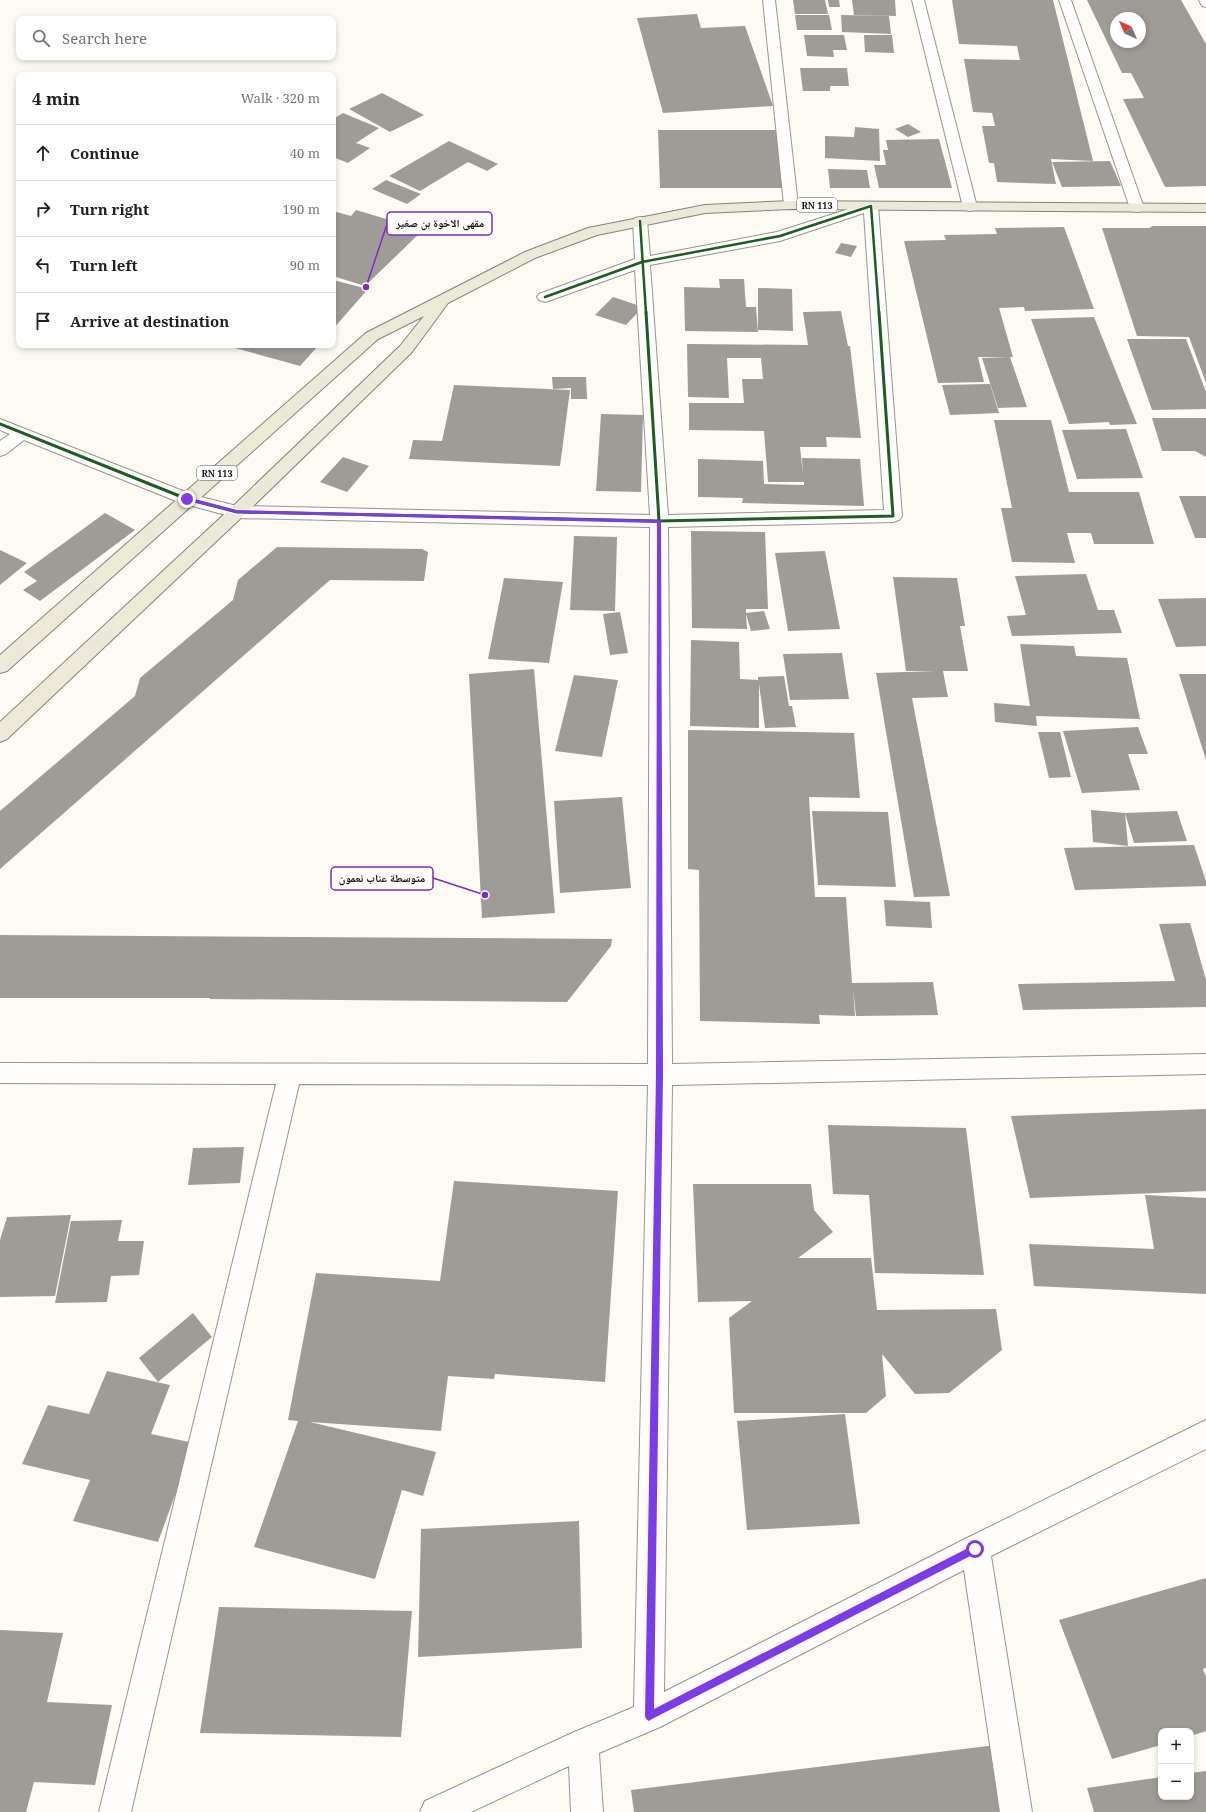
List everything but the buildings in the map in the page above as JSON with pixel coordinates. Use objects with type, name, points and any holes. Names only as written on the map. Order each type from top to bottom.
[{"type":"main road","name":"RN 113","points":[[0,666],[372,336],[530,255],[593,231],[705,208],[791,205],[1206,208]]},
{"type":"main road","name":"RN 113","points":[[0,734],[237,512],[406,349],[446,298]]},
{"type":"street","points":[[769,0],[791,205]]},
{"type":"street","points":[[918,0],[970,207]]},
{"type":"street","points":[[1065,0],[1137,208]]},
{"type":"street","points":[[0,424],[187,499],[237,512],[659,521],[893,516],[870,206],[780,236],[642,262],[545,297]]},
{"type":"street","points":[[640,221],[659,521],[660,1075],[649,1716]]},
{"type":"street","points":[[0,450],[22,433]]},
{"type":"street","points":[[0,1073],[660,1075],[1206,1064]]},
{"type":"street","points":[[115,1812],[290,1074]]},
{"type":"street","points":[[436,1812],[583,1744],[649,1716],[975,1549],[1206,1434]]},
{"type":"street","points":[[975,1549],[1016,1812]]},
{"type":"street","points":[[583,1744],[587,1812]]},
{"type":"cycle path","points":[[0,424],[187,499],[237,512],[659,521],[893,516],[871,206],[780,236],[642,262],[545,297]]},
{"type":"cycle path","points":[[640,221],[659,521],[660,1075],[649,1716]]},
{"type":"place","name":"مقهی الاخوة بن صغير","points":[[366,287]]},
{"type":"place","name":"متوسطة عناب نعمون","points":[[485,895]]},
{"type":"route","points":[[187,499],[237,512],[659,521],[660,1075],[649,1716],[975,1549]]}]
